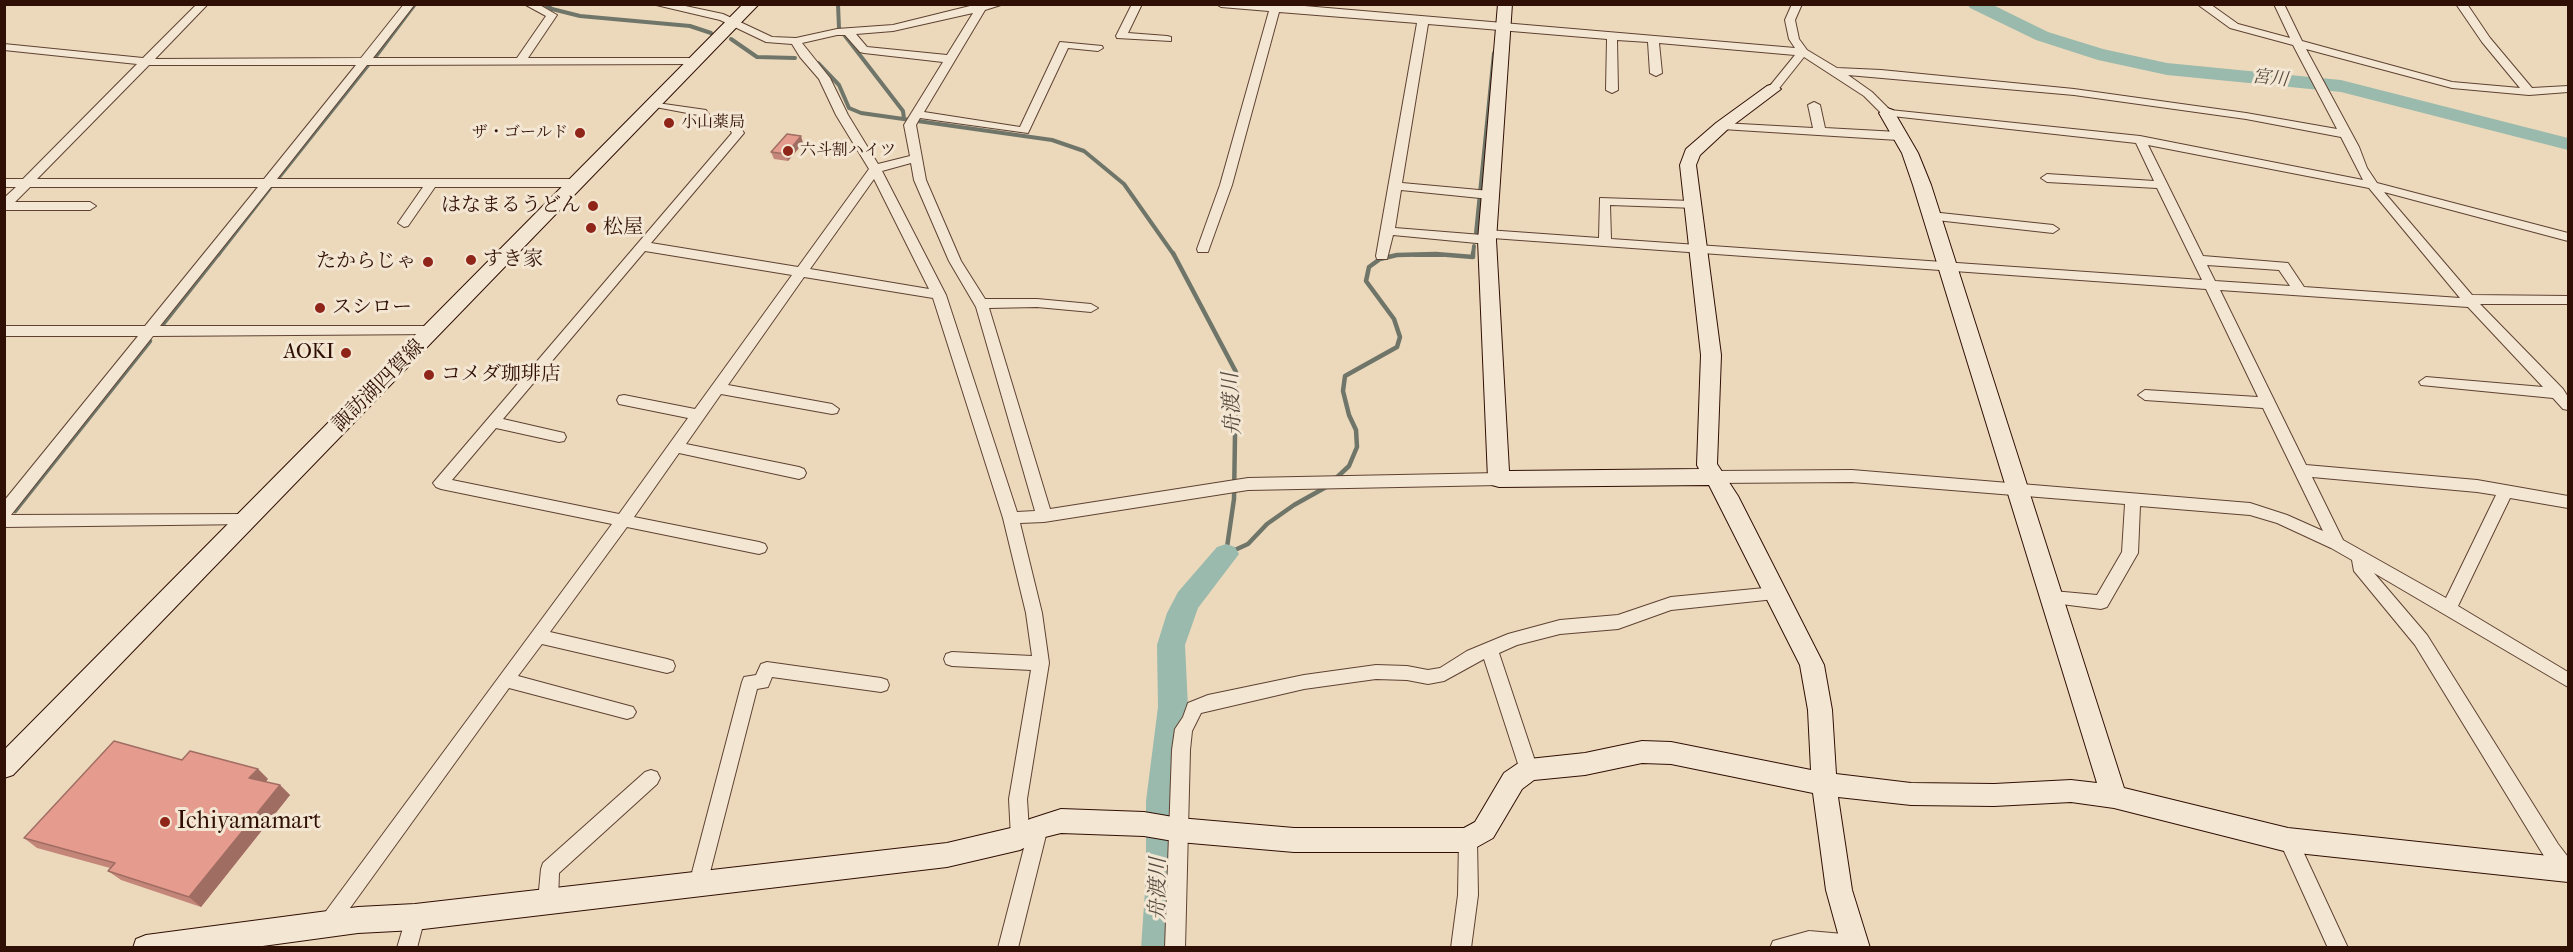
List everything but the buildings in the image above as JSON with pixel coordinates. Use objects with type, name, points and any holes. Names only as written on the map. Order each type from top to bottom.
[{"type":"street","points":[[5,206],[202,4]]},
{"type":"street","points":[[4,513],[410,4]]},
{"type":"street","points":[[520,61],[552,15],[530,4]]},
{"type":"street","points":[[657,4],[694,10],[735,22],[770,40],[796,42],[843,32],[893,28],[999,4]]},
{"type":"street","name":"諏訪湖四賀線","points":[[8,760],[752,4]]},
{"type":"street","points":[[1137,4],[1121,36],[1167,39]]},
{"type":"street","points":[[1221,4],[1803,52]]},
{"type":"street","points":[[1499,479],[1487,237],[1505,4]]},
{"type":"street","points":[[1797,4],[1790,20],[1794,39],[1803,52],[1868,94],[1887,112],[1898,136],[1910,153],[1949,268],[2114,797]]},
{"type":"street","points":[[2202,4],[2234,26],[2452,85],[2529,92],[2568,89]]},
{"type":"street","points":[[2279,4],[2361,168],[2373,186],[2470,301],[2568,405]]},
{"type":"street","points":[[2461,4],[2486,40],[2529,92]]},
{"type":"street","points":[[983,6],[915,118],[916,158],[920,180],[955,261],[980,304],[1044,516]]},
{"type":"street","points":[[1203,249],[1226,185],[1276,7]]},
{"type":"street","points":[[1382,256],[1423,20]]},
{"type":"street","points":[[843,32],[864,50],[951,59]]},
{"type":"street","points":[[1612,36],[1612,90]]},
{"type":"street","points":[[1653,39],[1656,73]]},
{"type":"street","points":[[796,42],[824,78],[842,115],[875,169],[939,295],[1011,518],[1034,613],[1041,663],[1018,799],[1029,833],[1008,948]]},
{"type":"street","points":[[915,118],[1024,131],[1064,44],[1098,48]]},
{"type":"street","points":[[4,47],[146,62],[697,61]]},
{"type":"street","points":[[1780,948],[1809,940],[1856,946],[1839,890],[1824,784],[1820,710],[1812,665],[1716,477],[1707,465],[1711,355],[1688,165],[1692,153],[1722,126],[1773,88],[1803,52]]},
{"type":"street","points":[[1835,71],[1904,75],[2074,92],[2246,116],[2346,134]]},
{"type":"street","points":[[654,104],[702,112],[708,122],[735,127],[738,133],[441,483],[759,548]]},
{"type":"street","points":[[1814,105],[1820,131]]},
{"type":"street","points":[[1887,112],[2140,140],[2373,186],[2568,237]]},
{"type":"street","points":[[1722,126],[1898,136]]},
{"type":"street","points":[[2140,140],[2337,544]]},
{"type":"street","points":[[325,926],[623,520],[875,169],[916,158]]},
{"type":"street","points":[[2047,178],[2162,185]]},
{"type":"street","points":[[404,223],[432,182]]},
{"type":"street","points":[[4,183],[578,183]]},
{"type":"street","points":[[1395,186],[1490,195]]},
{"type":"street","points":[[1605,243],[1604,201],[1692,205]]},
{"type":"street","points":[[5,206],[90,206]]},
{"type":"street","points":[[1931,216],[2054,229]]},
{"type":"street","points":[[1388,231],[1697,249],[2211,287],[2470,301],[2568,300]]},
{"type":"street","points":[[642,246],[939,295]]},
{"type":"street","points":[[2199,260],[2283,266],[2301,292]]},
{"type":"street","points":[[980,304],[1037,303],[1091,308]]},
{"type":"street","points":[[4,332],[432,331]]},
{"type":"street","points":[[2426,382],[2558,393]]},
{"type":"street","points":[[718,388],[832,409]]},
{"type":"street","points":[[2145,395],[2268,403]]},
{"type":"street","points":[[624,400],[699,415]]},
{"type":"street","points":[[493,422],[559,437]]},
{"type":"street","points":[[676,447],[799,473]]},
{"type":"street","points":[[2300,470],[2506,491],[2568,502]]},
{"type":"street","points":[[1011,518],[1044,516],[1244,484],[1716,477],[1852,476],[2250,508],[2282,519],[2337,544],[2568,680]]},
{"type":"street","points":[[2449,608],[2506,491]]},
{"type":"street","points":[[2053,597],[2101,602],[2130,553],[2133,499]]},
{"type":"street","points":[[4,522],[246,520]]},
{"type":"street","points":[[2360,557],[2360,567],[2421,640],[2551,850],[2568,870]]},
{"type":"street","points":[[1175,948],[1181,750],[1184,729],[1191,720],[1194,708],[1208,702],[1293,684],[1376,672],[1407,673],[1428,677],[1444,674],[1489,649],[1560,627],[1618,622],[1671,604],[1775,593]]},
{"type":"street","points":[[538,636],[667,666]]},
{"type":"street","points":[[1489,649],[1529,770]]},
{"type":"street","points":[[952,659],[1041,663]]},
{"type":"street","points":[[698,884],[750,682],[762,682],[767,669],[881,685]]},
{"type":"street","points":[[505,680],[627,712]]},
{"type":"street","points":[[148,947],[358,920],[415,917],[947,855],[1029,833],[1061,820],[1144,824],[1179,830],[1294,840],[1468,840],[1484,830],[1513,782],[1529,770],[1585,764],[1642,752],[1671,753],[1824,784],[1911,794],[1994,795],[2071,791],[2114,797],[2288,840],[2568,870]]},
{"type":"street","points":[[548,901],[550,869],[651,778]]},
{"type":"street","points":[[1461,948],[1468,895],[1468,840]]},
{"type":"street","points":[[2288,840],[2338,948]]},
{"type":"street","points":[[407,948],[415,917]]},
{"type":"waterway","points":[[376,56],[415,4]]},
{"type":"waterway","points":[[544,4],[552,9],[580,16],[690,26],[711,33]]},
{"type":"waterway","points":[[838,4],[839,28],[903,111],[904,119]]},
{"type":"waterway","name":"宮川","points":[[1976,4],[2042,36],[2098,54],[2167,69],[2341,86],[2568,144]]},
{"type":"waterway","name":"舟渡川","points":[[731,39],[757,57],[795,58]]},
{"type":"waterway","points":[[1476,233],[1494,53]]},
{"type":"waterway","name":"舟渡川","points":[[818,63],[839,85],[849,108],[861,113],[1052,140],[1084,151],[1124,184],[1174,255]]},
{"type":"waterway","points":[[280,176],[369,64]]},
{"type":"waterway","points":[[218,255],[270,188]]},
{"type":"waterway","points":[[1473,255],[1474,246]]},
{"type":"waterway","points":[[163,324],[219,253]]},
{"type":"waterway","name":"舟渡川","points":[[1173,253],[1236,372],[1234,499],[1226,554],[1248,544],[1267,524],[1294,505],[1328,486]]},
{"type":"waterway","points":[[1334,480],[1349,466],[1357,447],[1356,430],[1349,415],[1343,391],[1345,376],[1397,347],[1400,337],[1394,319],[1366,281],[1369,267],[1380,259],[1397,255],[1436,254],[1473,257],[1473,255]]},
{"type":"waterway","points":[[1415,255],[1443,255]]},
{"type":"waterway","points":[[15,511],[150,341]]},
{"type":"waterway","name":"舟渡川","points":[[1158,948],[1162,877],[1161,801],[1173,707],[1171,645],[1181,613],[1188,600],[1226,554]]},
{"type":"place","name":"小山薬局","points":[[669,123]]},
{"type":"place","name":"ザ・ゴールド","points":[[580,133]]},
{"type":"place","name":"六斗割ハイツ","points":[[788,151]]},
{"type":"place","name":"はなまるうどん","points":[[593,206]]},
{"type":"place","name":"松屋","points":[[591,228]]},
{"type":"place","name":"すき家","points":[[471,260]]},
{"type":"place","name":"たからじゃ","points":[[428,262]]},
{"type":"place","name":"スシロー","points":[[320,308]]},
{"type":"place","name":"AOKI","points":[[346,353]]},
{"type":"place","name":"コメダ珈琲店","points":[[429,375]]},
{"type":"place","name":"Ichiyamamart","points":[[165,822]]}]
